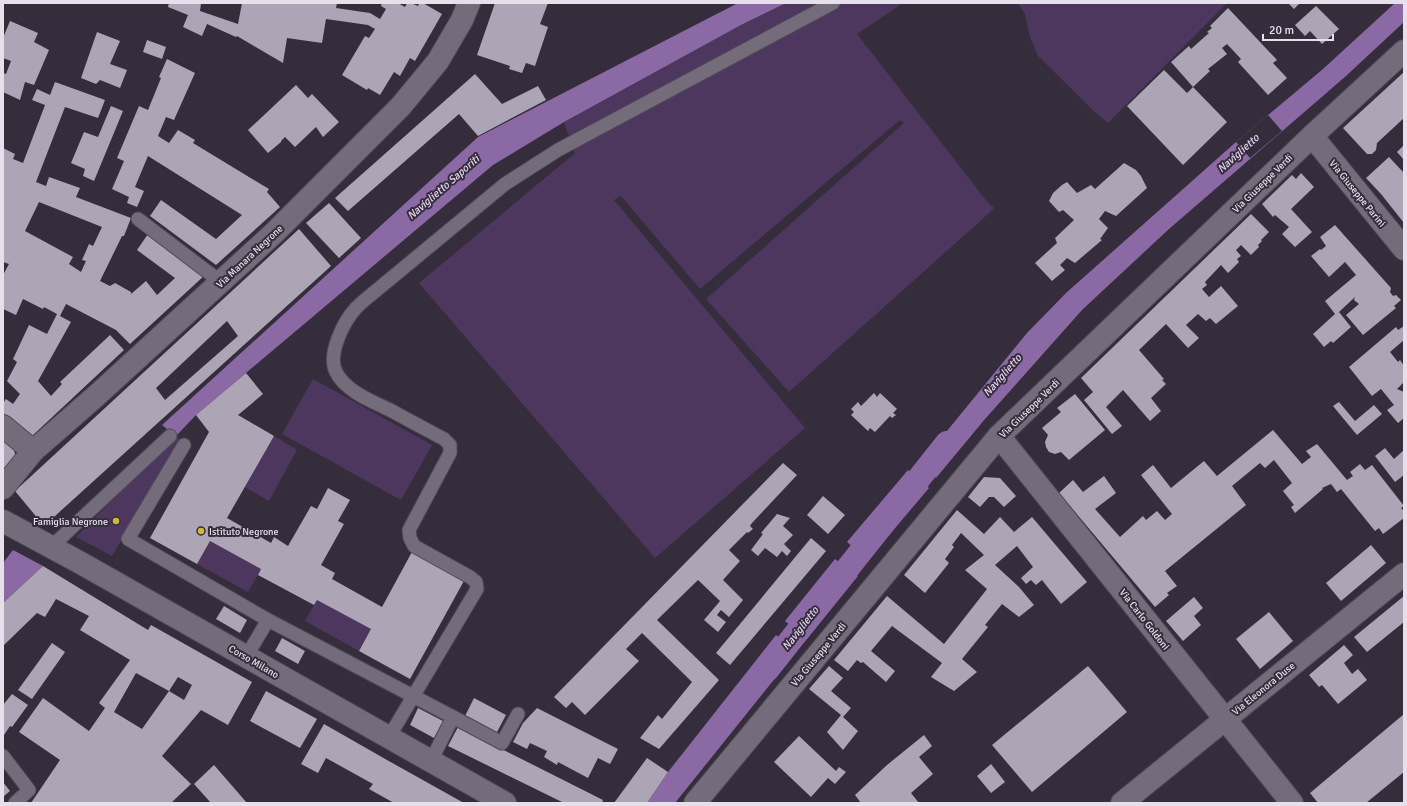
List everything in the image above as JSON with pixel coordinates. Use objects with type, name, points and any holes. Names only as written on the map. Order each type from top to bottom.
[{"type":"street","name":"Via Manara Negrone","points":[[3,488],[33,451],[96,396],[274,233],[401,106],[438,61],[462,20],[469,3]]},
{"type":"street","name":"Via Giuseppe Verdi","points":[[695,803],[999,436],[1312,136],[1404,51]]},
{"type":"street","name":"Via Giuseppe Parini","points":[[1312,136],[1404,249]]},
{"type":"street","points":[[3,426],[33,451]]},
{"type":"street","name":"Via Carlo Goldoni","points":[[999,436],[1292,803]]},
{"type":"street","name":"Corso Milano","points":[[3,521],[505,803]]},
{"type":"street","name":"Via Eleonora Duse","points":[[1122,803],[1404,574]]},
{"type":"lane","points":[[389,737],[477,589],[476,582],[470,577],[414,546],[410,538],[409,530],[450,453],[450,445],[444,439],[359,394],[345,384],[336,372],[333,360],[334,349],[344,327],[356,307],[505,184],[526,170],[558,150],[833,3]]},
{"type":"lane","points":[[138,219],[221,282]]},
{"type":"lane","points":[[51,547],[170,436]]},
{"type":"lane","points":[[184,445],[128,539],[268,620],[502,743],[518,714]]},
{"type":"lane","points":[[246,657],[268,620]]},
{"type":"lane","points":[[431,761],[454,717]]},
{"type":"lane","points":[[3,756],[29,790],[15,803]]},
{"type":"shaded area","points":[[786,3],[903,3],[857,34],[985,199],[994,208],[789,392],[706,299],[904,123],[900,120],[700,289],[621,196],[614,200],[805,428],[655,558],[419,283],[575,153],[564,122],[741,25]]},
{"type":"shaded area","points":[[1018,3],[1227,3],[1108,123],[1038,56],[1030,37],[1025,14]]},
{"type":"shaded area","points":[[313,379],[432,445],[401,500],[282,434]]},
{"type":"shaded area","points":[[176,436],[180,440],[112,556],[76,537]]},
{"type":"shaded area","points":[[274,436],[297,450],[269,501],[245,487]]},
{"type":"shaded area","points":[[210,541],[261,569],[248,592],[197,564]]},
{"type":"shaded area","points":[[317,600],[371,629],[359,651],[305,621]]},
{"type":"water","name":"Naviglietto Saporiti","points":[[738,3],[786,3],[741,25],[564,122],[493,165],[196,415],[176,436],[162,425],[478,137]]},
{"type":"water","points":[[1395,3],[1404,3],[1404,22],[1346,76],[1169,229],[1082,310],[985,419],[936,478],[920,464],[1027,333],[1066,293],[1236,142],[1323,69]]},
{"type":"water","points":[[908,470],[929,488],[868,560],[847,542]]},
{"type":"water","points":[[13,550],[43,566],[3,603],[3,563]]},
{"type":"water","points":[[835,559],[858,576],[807,639],[785,621]]},
{"type":"water","points":[[776,635],[797,651],[675,803],[647,803],[668,772]]},
{"type":"pier","points":[[1268,115],[1282,131],[1250,158],[1236,142]]},
{"type":"building","points":[[169,3],[201,3],[200,11],[238,24],[242,3],[337,3],[336,8],[370,13],[380,19],[386,9],[381,6],[382,3],[398,3],[405,7],[407,3],[418,6],[419,3],[423,3],[442,14],[415,61],[410,58],[400,76],[394,72],[380,95],[368,88],[367,90],[342,75],[365,36],[369,38],[375,29],[368,25],[326,19],[322,43],[287,38],[283,63],[237,36],[236,37],[207,24],[202,36],[183,27],[188,15],[168,7]]},
{"type":"building","points":[[495,3],[548,3],[540,24],[548,27],[535,66],[526,63],[522,73],[509,69],[510,66],[477,55]]},
{"type":"building","points":[[1288,3],[1300,3],[1294,9]]},
{"type":"building","points":[[1316,6],[1339,29],[1322,44],[1310,31],[1305,36],[1295,25]]},
{"type":"building","points":[[1228,8],[1277,60],[1273,63],[1287,78],[1268,95],[1238,62],[1241,59],[1227,44],[1222,48],[1227,54],[1208,69],[1210,71],[1193,87],[1171,62],[1189,46],[1191,49],[1209,33],[1207,32],[1212,28],[1210,26]]},
{"type":"building","points":[[10,21],[38,33],[34,42],[49,50],[34,85],[25,82],[20,100],[3,92],[3,73],[6,74],[11,61],[3,58],[3,38]]},
{"type":"building","points":[[97,32],[120,41],[110,64],[127,70],[120,88],[100,80],[96,84],[81,78]]},
{"type":"building","points":[[147,40],[166,47],[162,59],[143,52]]},
{"type":"building","points":[[167,59],[195,73],[174,120],[166,117],[158,136],[169,143],[178,130],[195,140],[193,143],[269,189],[267,192],[280,207],[216,265],[150,216],[161,200],[216,239],[242,215],[148,156],[135,187],[144,191],[137,207],[127,203],[129,197],[112,189],[124,161],[117,158],[139,106],[148,110],[161,78],[159,77]]},
{"type":"building","points":[[1164,70],[1187,93],[1193,87],[1227,122],[1183,165],[1127,106]]},
{"type":"building","points":[[1404,72],[1404,118],[1377,143],[1376,150],[1372,154],[1367,154],[1343,128]]},
{"type":"building","points":[[475,74],[502,104],[538,86],[546,100],[478,136],[459,114],[348,211],[335,198]]},
{"type":"building","points":[[55,82],[105,100],[98,118],[65,107],[36,182],[46,186],[49,177],[80,188],[76,197],[131,218],[124,236],[122,236],[100,281],[110,286],[115,283],[131,292],[131,294],[146,281],[157,295],[175,278],[137,250],[148,234],[205,275],[130,344],[116,330],[66,304],[60,316],[71,322],[38,381],[51,396],[62,384],[60,382],[110,335],[124,350],[32,436],[3,413],[3,403],[6,399],[13,404],[20,394],[7,381],[17,362],[13,359],[29,325],[47,334],[57,314],[23,299],[16,315],[3,309],[3,275],[9,264],[3,262],[3,148],[15,154],[13,159],[23,163],[45,105],[32,100],[37,89],[50,95]],"holes":[[[39,202],[102,227],[93,246],[89,244],[82,260],[86,261],[81,272],[69,264],[73,257],[25,231]]]},
{"type":"building","points":[[296,85],[308,98],[312,94],[339,122],[323,137],[316,127],[295,147],[285,137],[268,153],[248,130]]},
{"type":"building","points":[[111,106],[123,111],[94,181],[83,176],[85,169],[71,163],[84,132],[98,137]]},
{"type":"building","points":[[1404,145],[1404,160],[1397,152]]},
{"type":"building","points":[[1389,157],[1404,173],[1404,223],[1366,178]]},
{"type":"building","points":[[1124,163],[1136,170],[1147,188],[1116,216],[1105,211],[1099,219],[1108,228],[1100,239],[1102,240],[1075,263],[1067,258],[1060,265],[1065,270],[1052,281],[1035,263],[1057,243],[1055,238],[1074,220],[1063,210],[1059,212],[1049,201],[1053,193],[1067,182],[1077,193],[1091,185],[1095,189]]},
{"type":"building","points":[[1301,173],[1314,187],[1291,209],[1312,232],[1295,247],[1282,234],[1289,227],[1275,215],[1273,217],[1262,204],[1292,175],[1296,179]]},
{"type":"building","points":[[329,203],[361,238],[339,258],[306,223]]},
{"type":"building","points":[[1251,214],[1269,232],[1261,240],[1262,241],[1258,245],[1259,247],[1251,255],[1241,245],[1236,250],[1241,256],[1237,259],[1239,262],[1228,273],[1221,265],[1205,282],[1207,285],[1202,289],[1209,297],[1221,286],[1238,306],[1216,324],[1210,318],[1206,321],[1198,314],[1186,325],[1199,338],[1188,348],[1166,324],[1139,350],[1164,379],[1162,380],[1166,384],[1151,398],[1161,411],[1150,421],[1123,390],[1106,407],[1122,426],[1112,434],[1084,400],[1093,392],[1081,378]]},
{"type":"building","points":[[1335,225],[1391,288],[1390,292],[1393,296],[1396,295],[1401,300],[1394,306],[1396,308],[1363,335],[1346,315],[1359,304],[1354,300],[1355,297],[1339,312],[1351,327],[1333,343],[1331,341],[1324,347],[1313,334],[1335,314],[1325,301],[1356,275],[1345,262],[1329,277],[1311,256],[1326,246],[1320,237]]},
{"type":"building","points":[[299,229],[331,266],[44,526],[15,491]],"holes":[[[227,321],[238,336],[165,400],[156,388]]]},
{"type":"building","points":[[1404,326],[1404,340],[1390,352],[1398,362],[1400,360],[1404,366],[1404,382],[1397,389],[1404,392],[1404,418],[1398,423],[1387,410],[1394,405],[1381,389],[1372,396],[1349,367],[1396,327],[1398,330]]},
{"type":"building","name":"Istituto Negrone","points":[[246,373],[263,394],[238,415],[274,436],[227,518],[271,543],[274,537],[288,546],[311,506],[317,509],[328,488],[350,500],[338,521],[344,524],[321,565],[335,573],[332,579],[382,607],[413,550],[465,579],[410,679],[359,651],[371,629],[317,600],[314,605],[258,575],[261,569],[210,541],[197,564],[150,538],[209,432],[196,415]]},
{"type":"building","points":[[874,393],[877,397],[880,393],[897,409],[893,413],[896,415],[892,418],[890,416],[875,432],[870,428],[868,431],[851,415],[854,412],[851,409],[858,402],[861,406]]},
{"type":"building","points":[[1075,394],[1105,430],[1069,460],[1061,452],[1055,454],[1049,452],[1045,442],[1048,435],[1042,428],[1061,412],[1057,408]]},
{"type":"building","points":[[1339,402],[1355,421],[1374,405],[1382,414],[1357,435],[1333,406]]},
{"type":"building","points":[[1273,430],[1302,464],[1311,457],[1306,451],[1317,444],[1347,480],[1353,476],[1350,472],[1360,464],[1365,470],[1372,465],[1404,506],[1401,508],[1404,511],[1404,518],[1383,534],[1379,528],[1375,531],[1341,489],[1337,492],[1331,484],[1322,488],[1323,489],[1295,513],[1291,507],[1294,505],[1283,491],[1292,483],[1274,460],[1265,468],[1260,463],[1232,486],[1246,505],[1165,571],[1177,586],[1167,593],[1169,595],[1155,607],[1059,493],[1073,480],[1083,492],[1104,476],[1116,493],[1095,509],[1120,537],[1143,516],[1146,520],[1157,511],[1165,520],[1172,514],[1141,475],[1153,465],[1171,488],[1204,461],[1217,476]]},
{"type":"building","points":[[3,435],[14,450],[16,458],[3,472]]},
{"type":"building","points":[[1385,448],[1394,459],[1404,450],[1404,475],[1395,482],[1375,456]]},
{"type":"building","points":[[783,463],[797,475],[752,523],[750,526],[753,529],[748,533],[747,532],[729,550],[740,561],[723,580],[743,600],[729,617],[721,610],[717,615],[726,622],[718,632],[704,620],[720,601],[698,580],[657,620],[719,680],[659,749],[640,738],[658,715],[662,719],[692,682],[642,633],[626,649],[639,661],[585,715],[572,702],[566,708],[554,697]]},
{"type":"building","points":[[984,477],[1000,478],[1016,496],[1004,507],[994,497],[989,497],[980,507],[968,497]]},
{"type":"building","points":[[823,496],[845,515],[828,534],[807,515]]},
{"type":"building","points":[[957,510],[984,534],[1000,517],[1014,532],[1032,517],[1087,582],[1061,604],[1042,580],[1036,585],[1031,580],[1026,584],[1021,578],[1033,567],[1017,546],[995,565],[1019,587],[1034,605],[1019,617],[1002,604],[985,625],[988,627],[962,659],[977,672],[954,691],[931,677],[942,663],[892,626],[871,651],[895,671],[886,682],[863,662],[861,663],[857,660],[848,671],[834,660],[887,596],[944,644],[987,589],[965,570],[984,555],[961,533],[952,545],[954,547],[945,559],[949,563],[925,593],[904,575]]},
{"type":"building","points":[[777,514],[790,518],[783,526],[793,535],[784,544],[791,551],[787,556],[782,551],[777,557],[765,548],[758,556],[751,550],[763,534],[761,533]]},
{"type":"building","points":[[811,538],[826,551],[730,665],[716,653]]},
{"type":"building","points":[[1371,545],[1386,563],[1341,601],[1326,583]]},
{"type":"building","points":[[43,566],[148,630],[151,625],[252,682],[228,725],[201,710],[162,756],[191,784],[171,803],[31,803],[60,760],[19,732],[43,698],[89,731],[105,708],[99,703],[130,660],[80,630],[89,616],[56,599],[45,617],[37,613],[3,646],[3,603]],"holes":[[[136,673],[169,691],[142,729],[114,712]],[[178,677],[192,685],[184,700],[169,691]]]},
{"type":"building","points":[[1404,596],[1404,622],[1367,652],[1354,637]]},
{"type":"building","points":[[1194,597],[1203,608],[1194,616],[1201,625],[1183,641],[1166,621]]},
{"type":"building","points":[[224,606],[247,620],[240,633],[216,619]]},
{"type":"building","points":[[1269,612],[1293,641],[1260,669],[1236,639]]},
{"type":"building","points":[[282,638],[305,651],[298,664],[275,651]]},
{"type":"building","points":[[52,643],[65,652],[32,699],[18,690]]},
{"type":"building","points":[[1344,645],[1353,655],[1344,663],[1352,674],[1358,669],[1367,680],[1338,704],[1322,685],[1319,687],[1309,675]]},
{"type":"building","points":[[829,666],[843,678],[831,691],[851,708],[843,717],[858,731],[843,750],[827,732],[841,715],[809,689]]},
{"type":"building","points":[[1088,666],[1127,712],[1032,792],[992,745]]},
{"type":"building","points":[[266,691],[317,719],[300,748],[250,721]]},
{"type":"building","points":[[12,694],[28,705],[12,727],[10,726],[4,735],[3,705]]},
{"type":"building","points":[[474,698],[506,715],[496,734],[464,718]]},
{"type":"building","points":[[418,708],[443,721],[434,738],[410,725]]},
{"type":"building","points":[[537,708],[618,749],[610,764],[598,758],[588,778],[558,762],[557,765],[544,757],[547,751],[530,743],[527,749],[513,742],[523,723]]},
{"type":"building","points":[[1404,714],[1404,772],[1366,803],[1318,803],[1310,793]]},
{"type":"building","points":[[324,724],[464,803],[394,803],[369,789],[373,784],[326,758],[318,773],[301,764]]},
{"type":"building","points":[[458,727],[603,800],[602,803],[564,803],[448,746]]},
{"type":"building","points":[[924,735],[932,746],[919,757],[933,774],[911,793],[919,803],[861,803],[855,795],[887,765]]},
{"type":"building","points":[[799,736],[836,771],[839,767],[846,772],[835,784],[828,778],[811,797],[774,762]]},
{"type":"building","points":[[647,758],[668,772],[647,803],[614,803]]},
{"type":"building","points":[[991,764],[1005,782],[991,793],[977,776]]},
{"type":"building","points":[[214,765],[247,803],[211,803],[194,784]]},
{"type":"building","points":[[3,782],[10,791],[3,797]]},
{"type":"waterway","name":"Naviglietto","points":[[767,670],[947,443]]},
{"type":"place","name":"Famiglia Negrone","points":[[116,521]]},
{"type":"place","name":"Istituto Negrone","points":[[201,531]]}]
